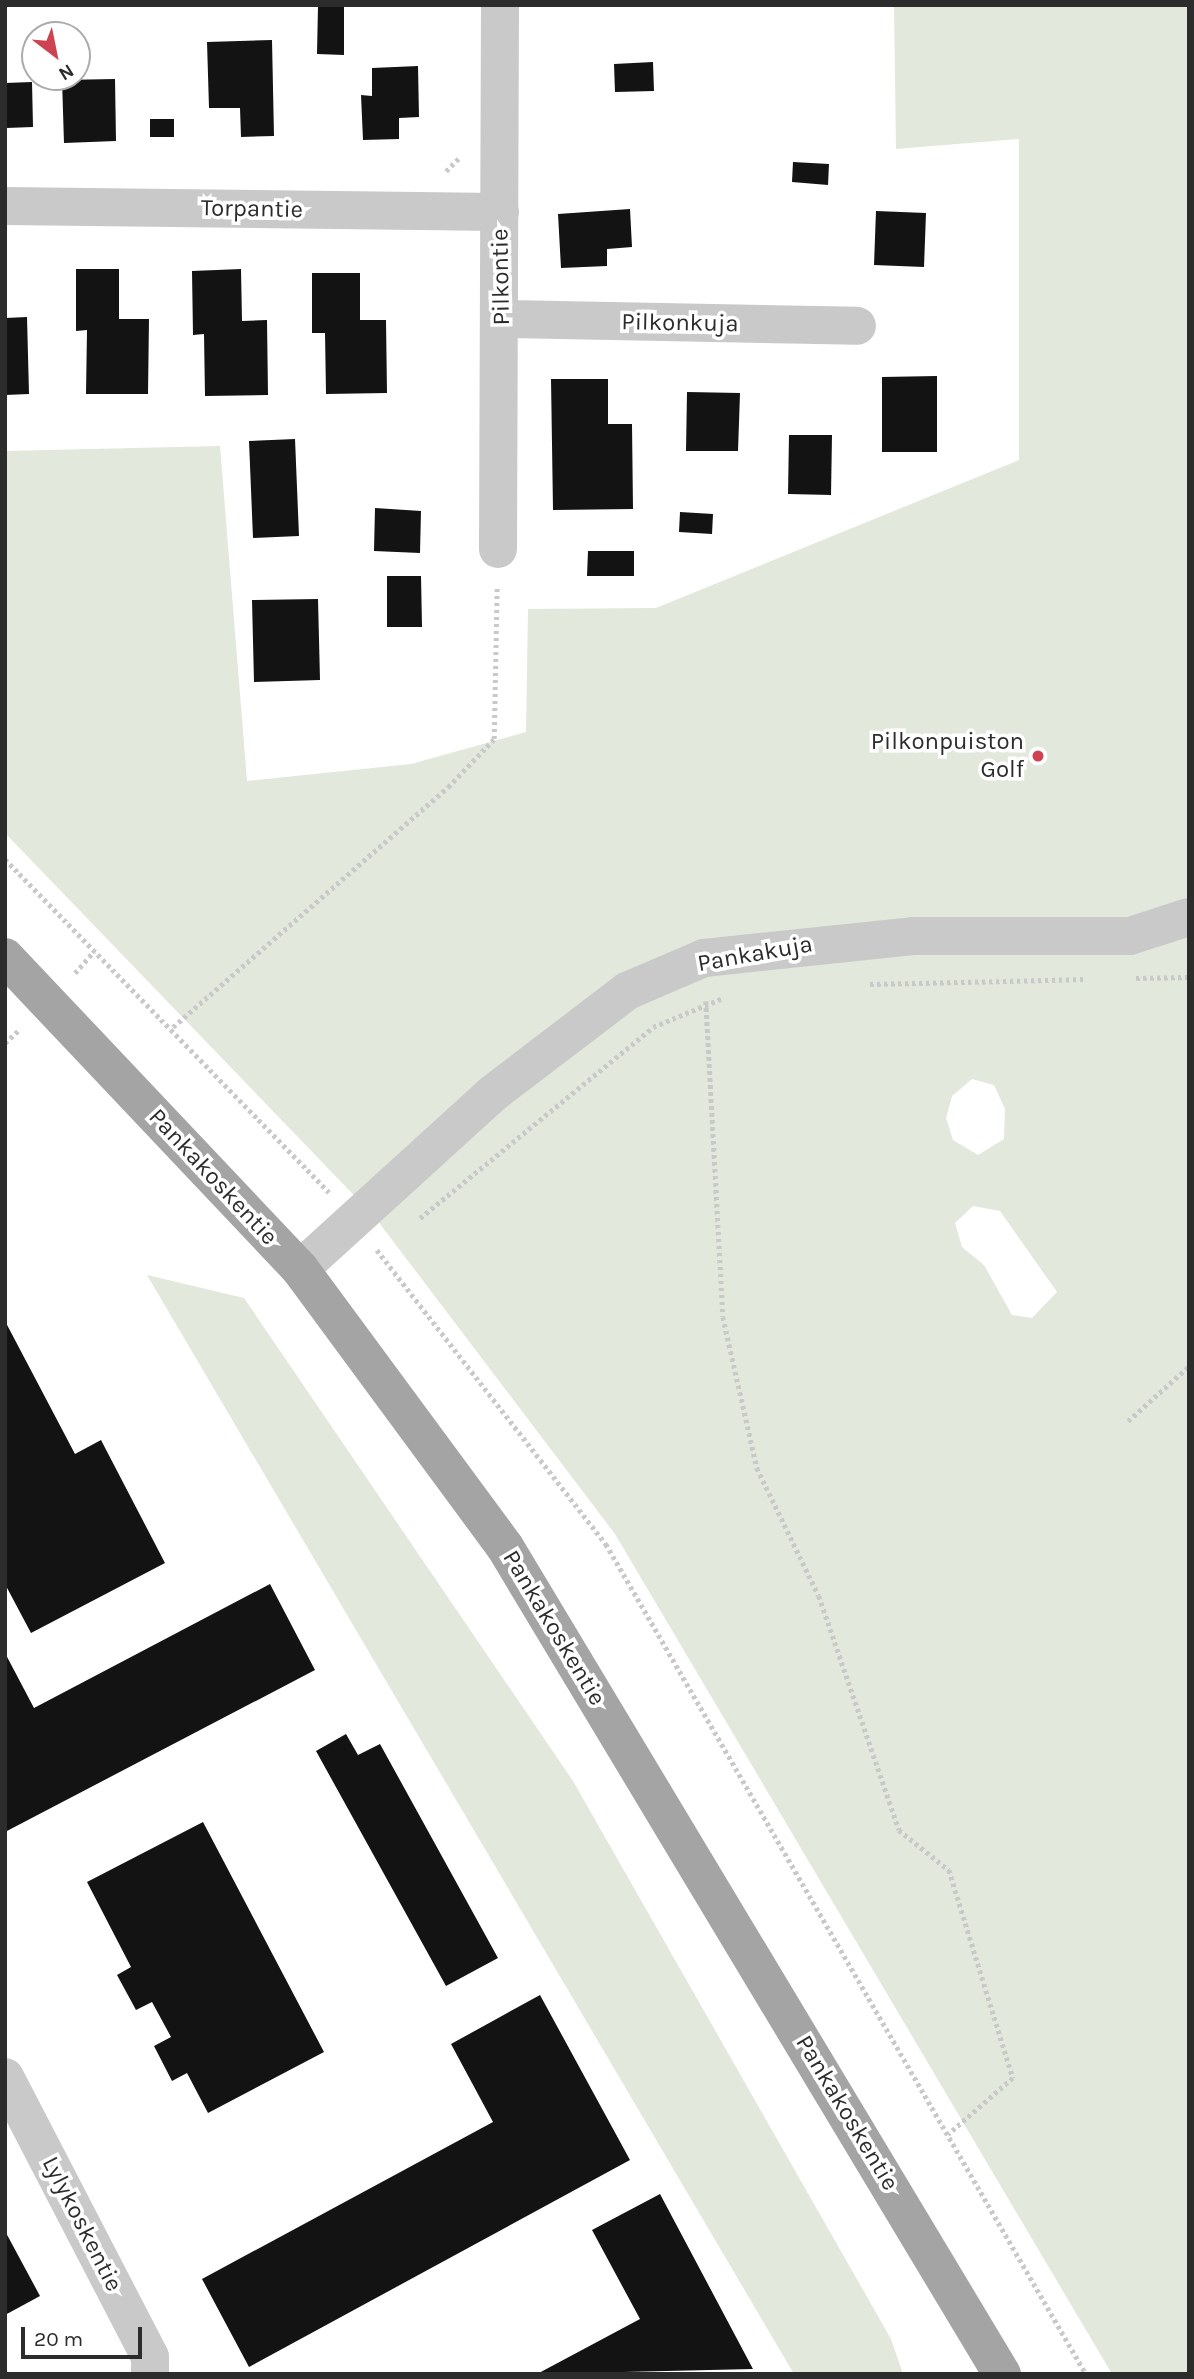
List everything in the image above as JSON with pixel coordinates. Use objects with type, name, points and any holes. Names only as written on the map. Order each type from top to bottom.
[{"type":"main road","name":"Pankakoskentie","points":[[5,957],[300,1269],[505,1547],[1002,2374]]},
{"type":"street","name":"Pilkontie","points":[[498,549],[503,320],[500,5]]},
{"type":"street","name":"Torpantie","points":[[5,206],[500,212]]},
{"type":"street","name":"Pilkonkuja","points":[[503,320],[857,326]]},
{"type":"street","name":"Pankakuja","points":[[300,1269],[492,1094],[627,991],[704,958],[913,936],[1130,936],[1189,917]]},
{"type":"street","name":"Lylykoskentie","points":[[5,2077],[150,2357],[150,2374]]},
{"type":"path","points":[[434,174],[447,170],[466,151]]},
{"type":"path","points":[[173,1027],[448,788],[494,739],[498,549]]},
{"type":"path","points":[[5,859],[173,1027],[379,1251],[606,1544],[1086,2374]]},
{"type":"path","points":[[704,958],[723,1317],[757,1468],[819,1596],[899,1830],[949,1870],[1013,2078],[948,2135]]},
{"type":"path","points":[[1121,978],[1189,977]]},
{"type":"path","points":[[863,984],[1094,979]]},
{"type":"path","points":[[410,1226],[653,1027],[728,996]]},
{"type":"path","points":[[379,1251],[389,1243]]},
{"type":"path","points":[[1128,1421],[1189,1366]]},
{"type":"shaded area","points":[[894,5],[1189,5],[1189,2374],[1112,2374],[615,1534],[374,1216],[5,833],[5,451],[220,446],[247,781],[411,764],[526,732],[528,609],[656,608],[1019,460],[1019,139],[896,149]],"holes":[[[972,1079],[994,1085],[1005,1109],[1004,1139],[978,1155],[953,1140],[946,1118],[952,1096]],[[973,1206],[1000,1211],[1057,1292],[1032,1318],[1012,1315],[984,1265],[962,1247],[955,1223]]]},
{"type":"shaded area","points":[[147,1275],[244,1298],[573,1781],[891,2339],[903,2374],[794,2374]]},
{"type":"building","points":[[318,6],[344,6],[344,55],[317,54]]},
{"type":"building","points":[[272,40],[274,136],[241,137],[240,108],[209,108],[207,42]]},
{"type":"building","points":[[653,62],[654,91],[615,92],[614,64]]},
{"type":"building","points":[[418,66],[419,117],[399,118],[399,139],[363,140],[361,95],[372,96],[372,68]]},
{"type":"building","points":[[91,79],[115,79],[116,141],[64,143],[62,91],[91,91]]},
{"type":"building","points":[[21,82],[21,91],[32,91],[33,127],[6,128],[5,83]]},
{"type":"building","points":[[150,119],[174,119],[174,137],[150,137]]},
{"type":"building","points":[[793,162],[829,164],[828,185],[792,182]]},
{"type":"building","points":[[630,209],[632,247],[607,249],[607,266],[561,268],[558,214]]},
{"type":"building","points":[[876,211],[926,213],[924,267],[874,265]]},
{"type":"building","points":[[76,269],[119,269],[119,319],[149,319],[148,394],[86,394],[87,330],[76,331]]},
{"type":"building","points":[[241,269],[242,321],[267,320],[268,395],[205,396],[204,334],[193,335],[192,271]]},
{"type":"building","points":[[312,273],[360,273],[360,320],[386,320],[387,393],[326,394],[325,333],[312,333]]},
{"type":"building","points":[[27,317],[29,394],[5,395],[5,318]]},
{"type":"building","points":[[937,376],[937,452],[882,452],[882,377]]},
{"type":"building","points":[[551,379],[608,379],[608,424],[632,424],[633,509],[553,510]]},
{"type":"building","points":[[687,392],[740,393],[738,451],[686,451]]},
{"type":"building","points":[[789,435],[832,435],[831,495],[788,494]]},
{"type":"building","points":[[295,439],[299,536],[253,538],[249,441]]},
{"type":"building","points":[[375,508],[421,511],[420,553],[374,551]]},
{"type":"building","points":[[680,512],[713,514],[712,534],[679,532]]},
{"type":"building","points":[[588,551],[634,551],[634,576],[587,576]]},
{"type":"building","points":[[387,576],[421,576],[422,627],[387,627]]},
{"type":"building","points":[[318,599],[320,680],[254,682],[252,600]]},
{"type":"building","points":[[5,1321],[75,1454],[101,1440],[165,1563],[31,1633],[5,1584]]},
{"type":"building","points":[[270,1584],[315,1670],[5,1832],[5,1653],[34,1708]]},
{"type":"building","points":[[346,1734],[358,1755],[380,1744],[498,1958],[446,1986],[316,1751]]},
{"type":"building","points":[[203,1822],[324,2052],[208,2113],[187,2073],[172,2081],[154,2046],[171,2037],[152,2002],[136,2010],[117,1975],[131,1967],[87,1882]]},
{"type":"building","points":[[540,1995],[630,2160],[249,2367],[202,2279],[493,2122],[451,2044]]},
{"type":"building","points":[[660,2194],[753,2369],[537,2374],[640,2319],[592,2230]]},
{"type":"building","points":[[5,2231],[40,2296],[5,2315]]},
{"type":"place","name":"Pilkonpuiston Golf","points":[[1038,756]]}]
